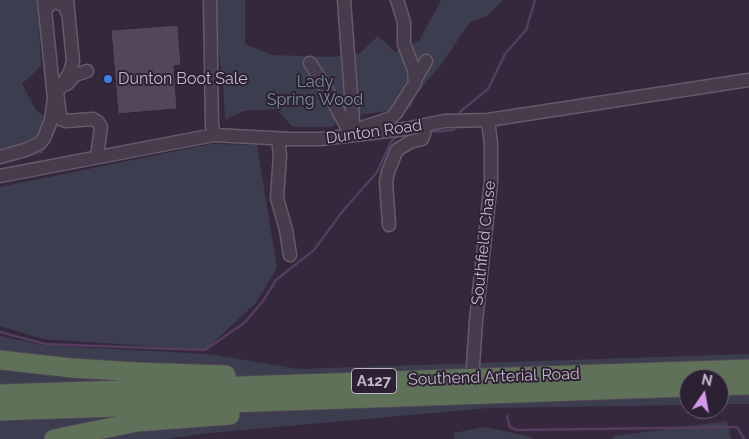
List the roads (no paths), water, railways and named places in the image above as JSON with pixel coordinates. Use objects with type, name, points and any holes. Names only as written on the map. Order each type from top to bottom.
[{"type":"highway","points":[[0,360],[72,368],[138,372],[270,376],[473,372]]},
{"type":"highway","name":"Southend Arterial Road","points":[[0,394],[473,372],[749,369]]},
{"type":"highway","points":[[729,386],[749,385]]},
{"type":"highway","name":"Southend Arterial Road","points":[[0,410],[679,387]]},
{"type":"highway","points":[[54,439],[137,422],[420,396]]},
{"type":"street","points":[[67,0],[73,65],[58,91],[60,115],[62,120],[93,119],[98,122],[101,127],[97,157]]},
{"type":"street","points":[[210,0],[212,125],[214,135]]},
{"type":"street","points":[[344,0],[356,135]]},
{"type":"street","points":[[397,0],[404,22],[404,44],[414,70],[415,80]]},
{"type":"street","points":[[0,157],[25,150],[40,143],[44,138],[51,120],[54,103],[45,6],[55,2],[64,5],[68,14]]},
{"type":"street","points":[[356,135],[364,127],[391,118],[396,113],[426,61]]},
{"type":"street","points":[[310,63],[356,135]]},
{"type":"street","points":[[58,98],[75,75],[87,71]]},
{"type":"street","name":"Dunton Road","points":[[0,176],[214,135],[278,139],[321,139],[444,122],[488,120],[749,80]]},
{"type":"street","name":"Southfield Chase","points":[[473,372],[476,321],[491,181],[491,144],[488,120]]},
{"type":"street","points":[[388,225],[386,181],[388,172],[397,150],[410,142],[422,140],[424,125]]},
{"type":"street","points":[[278,139],[280,155],[277,198],[286,230],[290,255]]},
{"type":"waterway","points":[[459,114],[488,89],[505,54],[526,30],[535,0]]},
{"type":"waterway","points":[[429,132],[453,130],[457,126]]},
{"type":"waterway","points":[[0,332],[45,344],[205,350],[244,323],[263,301],[276,280],[314,250],[342,212],[377,172],[391,142],[399,134]]},
{"type":"waterway","points":[[507,416],[510,427],[517,430],[737,427],[744,439]]},
{"type":"place","name":"Dunton Boot Sale","points":[[108,79]]},
{"type":"park label","name":"Lady Spring Wood","points":[[315,91]]}]
